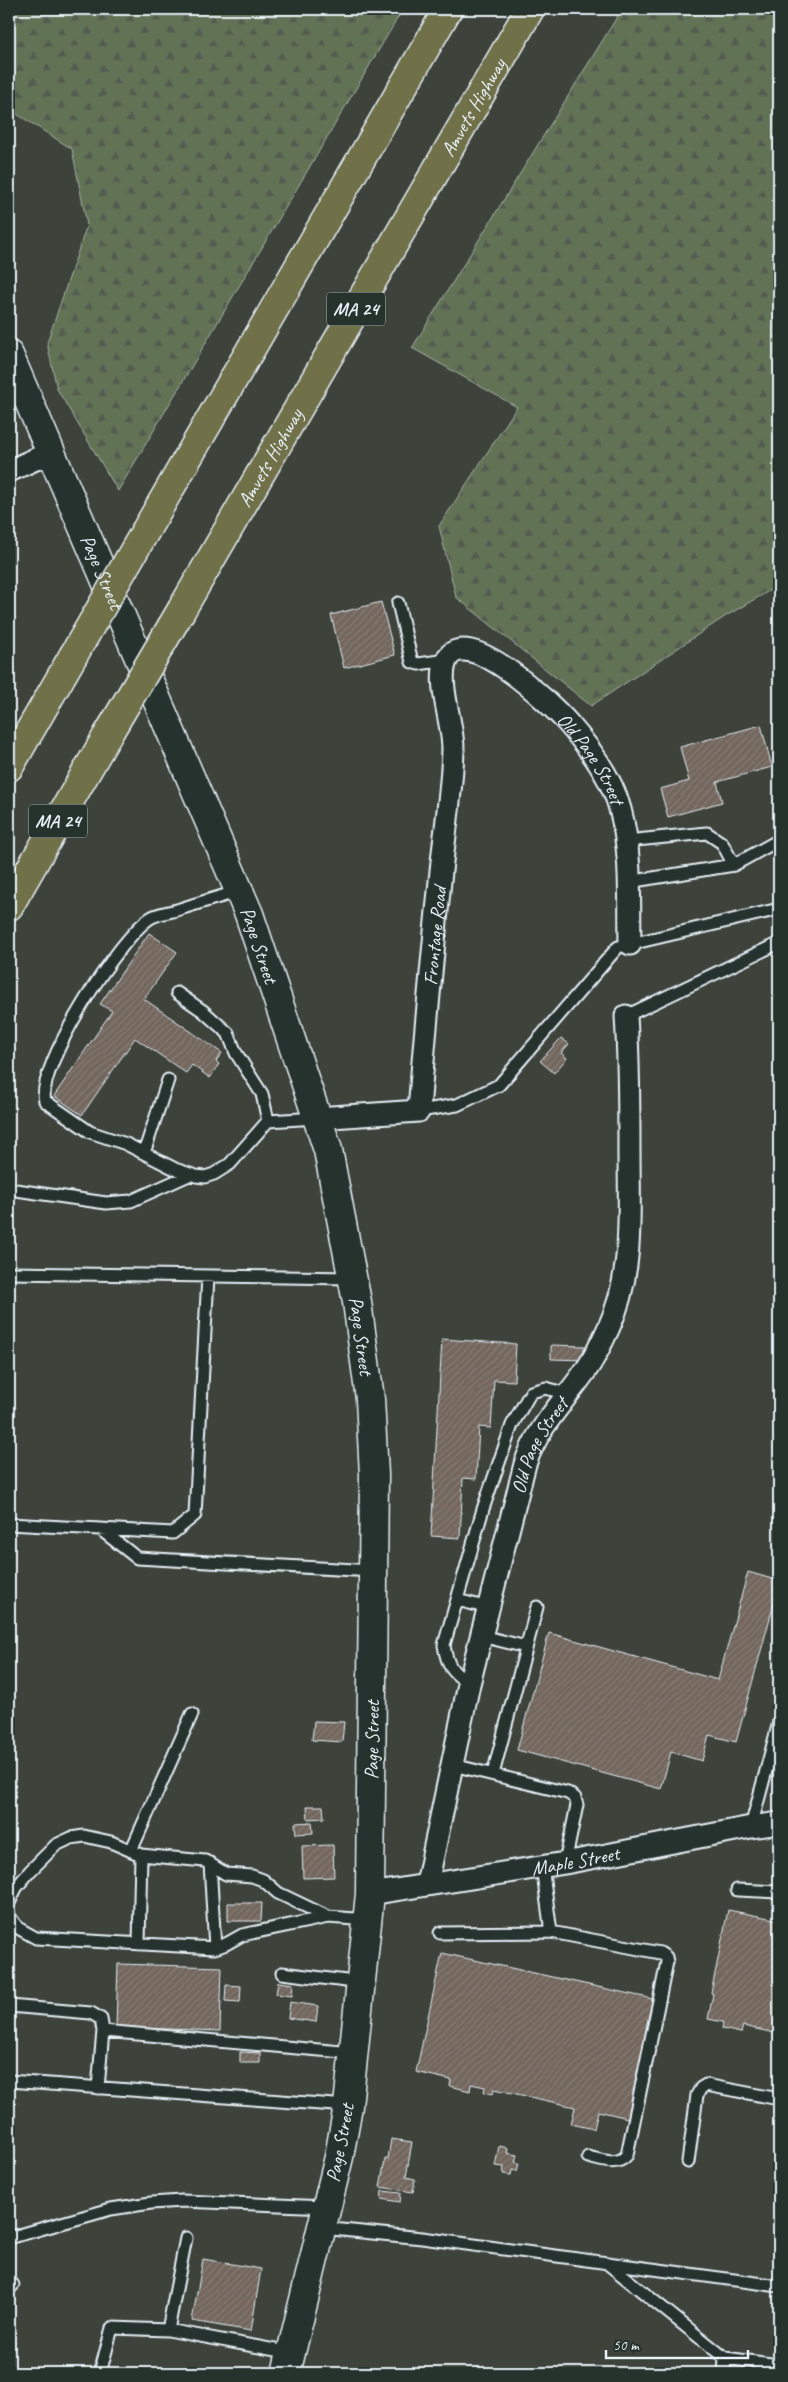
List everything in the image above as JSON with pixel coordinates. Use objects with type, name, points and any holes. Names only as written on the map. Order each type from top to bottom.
[{"type":"highway","points":[[9,767],[448,9]]},
{"type":"highway","name":"Amvets Highway","points":[[9,906],[530,9]]},
{"type":"main road","name":"Page Street","points":[[9,354],[240,891],[328,1150],[353,1278],[370,1399],[374,1475],[375,1572],[369,1907],[348,2106],[339,2157],[288,2363]]},
{"type":"street","points":[[9,471],[51,452]]},
{"type":"street","name":"Old Page Street","points":[[447,660],[453,651],[465,648],[489,657],[533,690],[567,722],[591,752],[610,783],[620,808],[626,841],[630,944]]},
{"type":"street","name":"Frontage Road","points":[[419,1111],[440,878],[452,788],[453,743],[443,679],[447,660]]},
{"type":"street","name":"Old Page Street","points":[[427,1884],[469,1684],[525,1464],[532,1444],[543,1426],[589,1365],[610,1325],[623,1287],[629,1227],[629,1052],[626,1016]]},
{"type":"street","points":[[317,1118],[419,1111]]},
{"type":"street","name":"Maple Street","points":[[369,1907],[427,1884],[565,1863],[779,1823]]},
{"type":"lane","points":[[398,603],[412,662],[418,664],[447,660]]},
{"type":"lane","points":[[626,841],[707,833],[722,843],[734,865]]},
{"type":"lane","points":[[628,882],[734,865],[779,840]]},
{"type":"lane","points":[[240,891],[152,917],[134,930],[74,1015],[61,1039],[44,1092],[45,1101],[90,1132],[126,1144],[190,1174],[205,1177],[230,1164],[268,1121],[317,1118]]},
{"type":"lane","points":[[419,1111],[457,1105],[499,1085],[618,947],[779,909]]},
{"type":"lane","points":[[626,1016],[779,943]]},
{"type":"lane","points":[[178,993],[203,1011],[228,1033],[236,1053],[262,1094],[268,1121]]},
{"type":"lane","points":[[144,1153],[168,1080]]},
{"type":"lane","points":[[9,1189],[106,1203],[122,1203],[190,1174]]},
{"type":"lane","points":[[9,1272],[353,1278]]},
{"type":"lane","points":[[9,1524],[172,1533],[195,1515],[208,1276]]},
{"type":"lane","points":[[469,1684],[455,1674],[446,1660],[444,1645],[483,1509],[518,1411],[532,1392],[546,1388],[566,1394]]},
{"type":"lane","points":[[100,1529],[137,1558],[375,1572]]},
{"type":"lane","points":[[457,1600],[489,1608]]},
{"type":"lane","points":[[493,1774],[537,1607]]},
{"type":"lane","points":[[482,1636],[526,1648]]},
{"type":"lane","points":[[139,1944],[136,1853],[192,1714]]},
{"type":"lane","points":[[751,1827],[773,1766],[779,1722]]},
{"type":"lane","points":[[453,1765],[568,1794],[575,1798],[577,1805],[565,1863]]},
{"type":"lane","points":[[9,1903],[16,1888],[56,1845],[71,1838],[84,1836],[97,1838],[136,1853],[205,1860],[226,1874],[252,1876],[263,1880],[278,1893],[328,1918]]},
{"type":"lane","points":[[210,1864],[215,1948]]},
{"type":"lane","points":[[542,1866],[551,1932]]},
{"type":"lane","points":[[737,1890],[779,1892]]},
{"type":"lane","points":[[9,1916],[18,1928],[36,1938],[215,1948],[242,1935],[328,1918],[369,1907]]},
{"type":"lane","points":[[440,1932],[551,1932],[660,1953],[666,1956],[667,1962],[627,2155],[622,2161],[617,2162],[588,2157]]},
{"type":"lane","points":[[282,1973],[362,1983]]},
{"type":"lane","points":[[9,2006],[91,2013],[101,2019],[103,2031],[98,2088]]},
{"type":"lane","points":[[103,2031],[354,2053]]},
{"type":"lane","points":[[9,2081],[348,2106]]},
{"type":"lane","points":[[688,2162],[697,2094],[701,2088],[706,2086],[779,2098]]},
{"type":"lane","points":[[9,2238],[111,2209],[182,2201],[324,2218],[422,2238],[779,2286]]},
{"type":"lane","points":[[168,2330],[186,2238]]},
{"type":"lane","points":[[606,2263],[725,2358],[779,2365]]},
{"type":"lane","points":[[100,2373],[112,2328],[168,2330],[288,2363]]},
{"type":"lane","points":[[724,2373],[725,2358]]},
{"type":"green space","points":[[9,9],[403,9],[118,491],[57,389],[47,343],[87,225],[72,149],[9,109]]},
{"type":"green space","points":[[622,9],[779,9],[779,585],[726,616],[591,706],[456,597],[439,526],[517,407],[412,348]]},
{"type":"building","points":[[381,602],[395,655],[344,668],[331,615]]},
{"type":"building","points":[[761,725],[772,767],[717,782],[722,802],[668,817],[660,789],[689,781],[680,747]]},
{"type":"building","points":[[149,933],[177,952],[144,999],[222,1053],[216,1061],[219,1064],[210,1078],[192,1065],[186,1073],[135,1038],[82,1115],[54,1096],[112,1011],[100,1004]]},
{"type":"building","points":[[561,1038],[569,1044],[561,1053],[567,1058],[554,1073],[540,1061]]},
{"type":"building","points":[[442,1339],[516,1344],[514,1381],[494,1380],[491,1428],[479,1427],[476,1479],[463,1478],[460,1538],[431,1536]]},
{"type":"building","points":[[551,1345],[584,1346],[584,1360],[551,1359]]},
{"type":"building","points":[[748,1572],[779,1581],[779,1585],[736,1742],[709,1735],[702,1761],[671,1752],[661,1789],[517,1750],[549,1633],[718,1680]]},
{"type":"building","points":[[314,1721],[344,1722],[342,1742],[312,1740]]},
{"type":"building","points":[[307,1806],[323,1806],[324,1818],[308,1819]]},
{"type":"building","points":[[312,1822],[313,1833],[296,1834],[295,1823]]},
{"type":"building","points":[[333,1845],[334,1877],[303,1878],[302,1846]]},
{"type":"building","points":[[228,1903],[262,1903],[261,1921],[228,1921]]},
{"type":"building","points":[[728,1910],[779,1920],[779,2034],[743,2026],[741,2033],[722,2029],[723,2022],[708,2019],[713,1994],[711,1993]]},
{"type":"building","points":[[442,1953],[653,1999],[628,2118],[598,2111],[594,2129],[571,2124],[575,2107],[494,2089],[493,2094],[484,2092],[485,2087],[471,2084],[470,2091],[450,2086],[451,2080],[416,2072]]},
{"type":"building","points":[[118,1964],[222,1967],[220,2031],[116,2027]]},
{"type":"building","points":[[278,1982],[293,1984],[292,1996],[276,1994]]},
{"type":"building","points":[[226,1985],[241,1986],[240,2002],[225,2001]]},
{"type":"building","points":[[290,2002],[318,2006],[316,2022],[288,2018]]},
{"type":"building","points":[[240,2052],[260,2053],[260,2063],[240,2063]]},
{"type":"building","points":[[391,2139],[412,2142],[406,2177],[415,2179],[413,2192],[380,2187],[385,2159],[388,2159]]},
{"type":"building","points":[[499,2146],[508,2148],[507,2153],[517,2155],[515,2162],[519,2163],[517,2171],[512,2170],[511,2175],[503,2174],[504,2167],[495,2166]]},
{"type":"building","points":[[382,2191],[401,2193],[400,2202],[381,2199]]},
{"type":"building","points":[[203,2259],[261,2269],[251,2331],[192,2321]]}]
